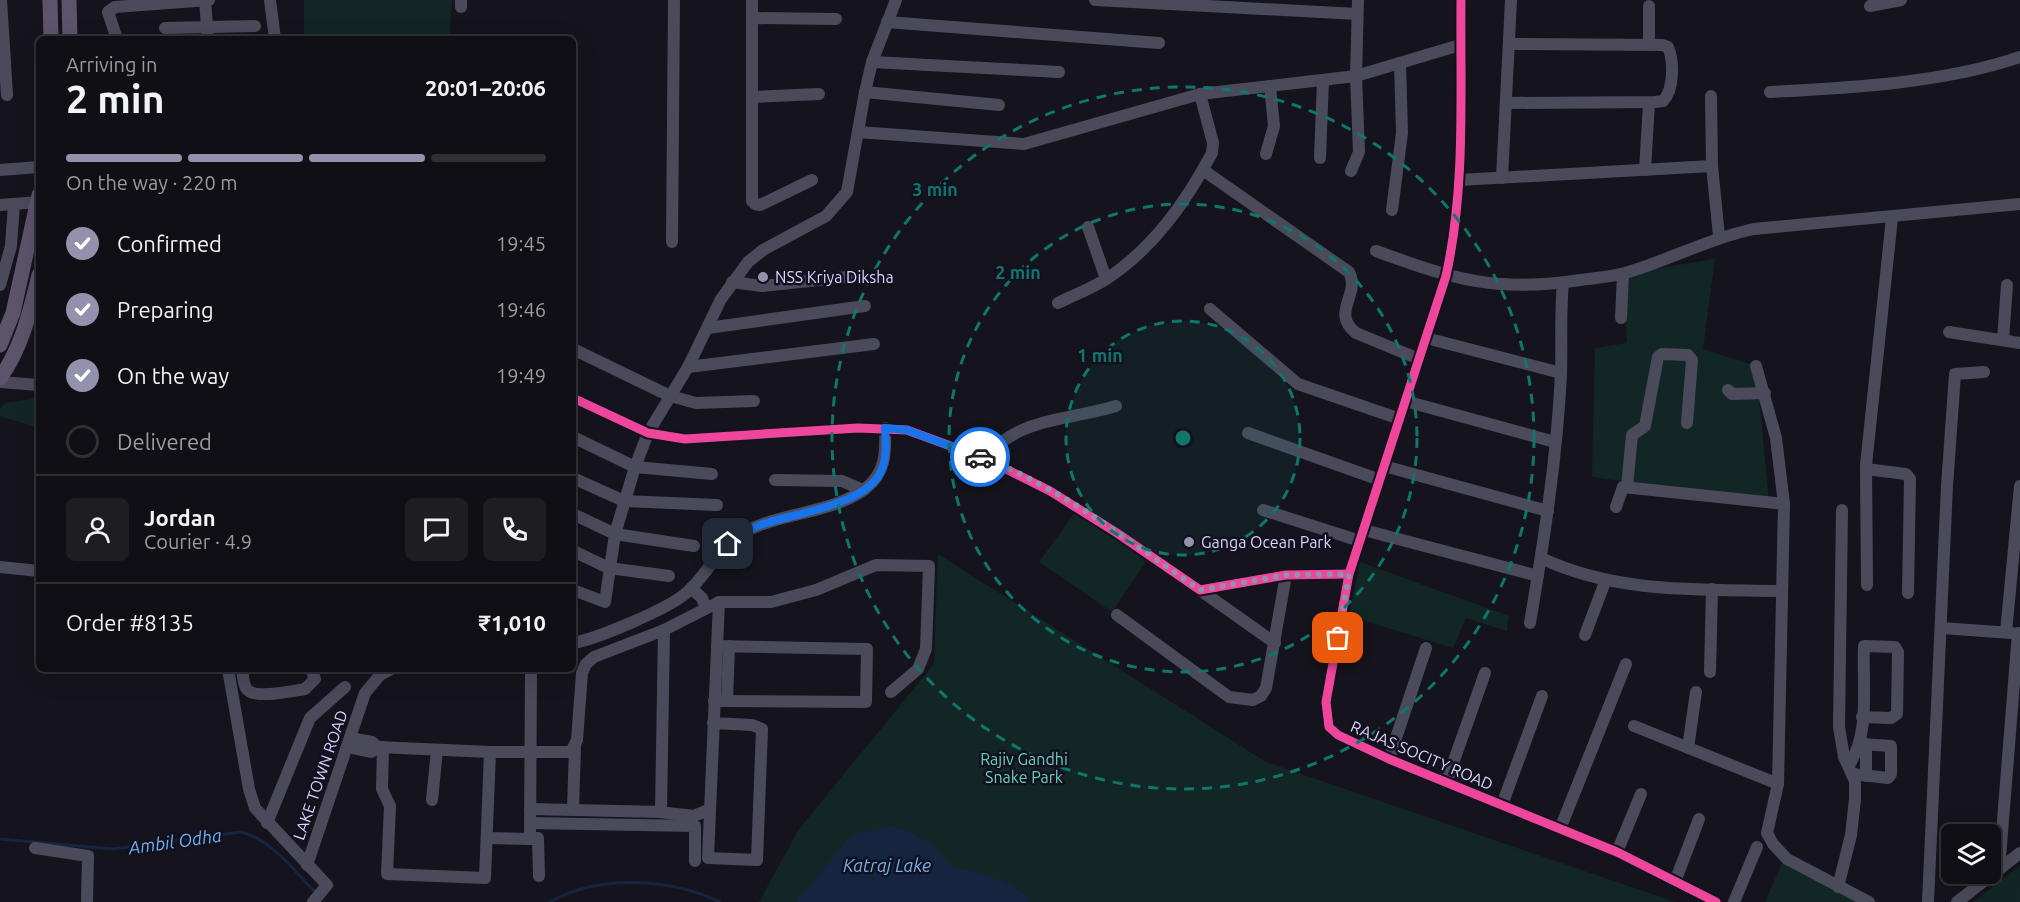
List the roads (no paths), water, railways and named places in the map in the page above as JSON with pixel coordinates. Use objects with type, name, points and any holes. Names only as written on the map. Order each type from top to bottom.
[{"type":"main road","points":[[50,0],[51,36]]},
{"type":"main road","points":[[69,0],[70,36]]},
{"type":"main road","points":[[0,345],[13,313],[36,213]]},
{"type":"main road","points":[[0,380],[9,365],[28,318],[36,287]]},
{"type":"street","points":[[1,0],[2,51],[7,96]]},
{"type":"street","points":[[116,36],[108,12],[115,7],[207,0],[207,33]]},
{"type":"street","points":[[270,0],[275,36]]},
{"type":"street","points":[[672,242],[674,0]]},
{"type":"street","points":[[752,0],[752,201],[760,205],[812,180]]},
{"type":"street","points":[[576,591],[605,602],[615,534],[634,466],[648,433],[688,367],[732,282],[763,250],[816,224],[837,206],[847,192],[872,62],[896,0]]},
{"type":"street","points":[[1095,0],[1357,14]]},
{"type":"street","points":[[1351,171],[1359,152],[1356,76],[1358,0]]},
{"type":"street","name":"RAJAS SOCITY ROAD","points":[[1461,0],[1459,180],[1454,240],[1446,276],[1349,574],[1326,717],[1329,727],[1338,735],[1446,783],[1617,852],[1676,879],[1716,902]]},
{"type":"street","points":[[1502,178],[1511,0]]},
{"type":"street","points":[[1870,6],[1901,0]]},
{"type":"street","points":[[1649,6],[1649,45]]},
{"type":"street","points":[[752,18],[836,20]]},
{"type":"street","points":[[887,22],[1159,43]]},
{"type":"street","points":[[165,28],[207,33],[255,26]]},
{"type":"street","points":[[1507,103],[1649,103],[1663,101],[1669,95],[1671,72],[1668,47],[1510,44]]},
{"type":"street","points":[[858,132],[1024,144],[1200,94],[1356,76],[1460,45]]},
{"type":"street","points":[[1770,92],[1880,85],[1945,74],[2020,57]]},
{"type":"street","points":[[872,62],[1059,72]]},
{"type":"street","points":[[1392,210],[1402,133],[1400,63]]},
{"type":"street","points":[[1320,158],[1323,80]]},
{"type":"street","points":[[1266,154],[1274,126],[1270,86]]},
{"type":"street","points":[[865,92],[999,105]]},
{"type":"street","points":[[752,97],[819,94]]},
{"type":"street","points":[[1058,303],[1106,279],[1135,258],[1164,228],[1212,153],[1213,143],[1200,94]]},
{"type":"street","points":[[1711,96],[1712,166],[1719,236]]},
{"type":"street","points":[[1645,170],[1649,103]]},
{"type":"street","points":[[1459,180],[1712,166]]},
{"type":"street","points":[[0,170],[36,167]]},
{"type":"street","points":[[1203,170],[1349,272],[1353,284],[1344,312],[1349,327],[1356,333],[1419,359]]},
{"type":"street","points":[[0,205],[36,200]]},
{"type":"street","points":[[1,278],[14,204]]},
{"type":"street","points":[[1376,251],[1446,276],[1484,284],[1516,286],[1563,283],[1623,274],[1719,236],[1754,229],[1892,218],[2020,204]]},
{"type":"street","points":[[1867,585],[1866,469],[1875,357],[1892,218]]},
{"type":"street","points":[[1088,227],[1106,279]]},
{"type":"street","points":[[1621,318],[1623,274]]},
{"type":"street","points":[[732,282],[762,286],[856,276]]},
{"type":"street","points":[[1530,623],[1548,511],[1555,442],[1561,374],[1560,308],[1563,283]]},
{"type":"street","points":[[2003,340],[2007,285]]},
{"type":"street","points":[[708,328],[865,306]]},
{"type":"street","points":[[1210,309],[1298,384],[1400,419]]},
{"type":"street","points":[[1949,332],[2020,343]]},
{"type":"street","points":[[1426,338],[1561,374]]},
{"type":"street","points":[[688,367],[874,344]]},
{"type":"street","points":[[576,350],[670,396],[696,403],[754,401]]},
{"type":"street","points":[[1627,487],[1632,435],[1645,426],[1658,357],[1662,354],[1688,355],[1692,360],[1687,423]]},
{"type":"street","points":[[1756,366],[1766,393],[1776,438],[1784,504],[1778,784],[1767,833],[1773,844],[1787,859],[1869,902]]},
{"type":"street","points":[[1928,902],[1955,374],[1984,372]]},
{"type":"street","points":[[0,380],[36,385]]},
{"type":"street","points":[[1728,390],[1732,394],[1766,393]]},
{"type":"street","points":[[576,399],[648,433],[707,439],[885,428],[907,430],[986,459],[1058,496],[1117,532],[1275,643]]},
{"type":"street","points":[[1405,401],[1555,442]]},
{"type":"street","points":[[986,459],[1001,440],[1028,427],[1116,406]]},
{"type":"street","points":[[576,642],[600,636],[688,591],[718,554],[744,532],[846,500],[862,490],[881,471],[886,454],[885,428]]},
{"type":"street","points":[[1248,433],[1380,480]]},
{"type":"street","points":[[576,438],[634,466],[712,474]]},
{"type":"street","points":[[1384,466],[1548,511]]},
{"type":"street","points":[[1866,469],[1906,474],[1910,479],[1908,593]]},
{"type":"street","points":[[576,479],[624,501],[717,505]]},
{"type":"street","points":[[775,480],[842,481],[862,490]]},
{"type":"street","points":[[2001,854],[2015,633],[2020,486]]},
{"type":"street","points":[[1616,507],[1623,487],[1784,504]]},
{"type":"street","points":[[1263,510],[1538,576]]},
{"type":"street","points":[[1842,510],[1839,728],[1841,745],[1856,772]]},
{"type":"street","points":[[576,515],[615,534],[694,546]]},
{"type":"street","points":[[576,552],[609,568],[669,576]]},
{"type":"street","points":[[1541,558],[1573,573],[1605,582],[1782,591]]},
{"type":"street","points":[[573,809],[575,748],[582,673],[588,663],[607,650],[664,630],[704,606],[719,602],[771,602],[825,586],[876,565],[930,566],[926,649],[918,669],[891,692]]},
{"type":"street","points":[[0,567],[36,571]]},
{"type":"street","points":[[1200,590],[1286,575],[1349,574]]},
{"type":"street","points":[[1117,615],[1229,697],[1253,700],[1261,696],[1266,688],[1286,575]]},
{"type":"street","points":[[1585,635],[1605,582]]},
{"type":"street","points":[[1710,672],[1712,589]]},
{"type":"street","points":[[688,591],[697,605],[704,606]]},
{"type":"street","points":[[713,723],[752,725],[762,729],[758,860],[708,858],[713,723],[721,701],[723,646],[719,602]]},
{"type":"street","points":[[1941,628],[2015,633]]},
{"type":"street","points":[[659,812],[664,630]]},
{"type":"street","points":[[721,701],[866,702],[867,650],[723,646]]},
{"type":"street","points":[[1838,887],[1851,834],[1856,799],[1856,772],[1863,744],[1862,717],[1863,646],[1895,647],[1898,652],[1897,714],[1891,718],[1862,717]]},
{"type":"street","points":[[1389,759],[1426,648]]},
{"type":"street","points":[[576,663],[588,663]]},
{"type":"street","points":[[1560,829],[1626,664]]},
{"type":"street","name":"LAKE TOWN ROAD","points":[[229,672],[249,789],[255,808],[307,865],[365,693],[380,675],[386,672]]},
{"type":"street","points":[[243,672],[246,688],[252,694],[260,695],[305,689],[315,679],[312,672]]},
{"type":"street","points":[[530,839],[531,672]]},
{"type":"street","points":[[1446,783],[1485,673]]},
{"type":"street","points":[[267,823],[310,718],[345,687]]},
{"type":"street","points":[[1688,748],[1696,692]]},
{"type":"street","points":[[1502,805],[1542,696]]},
{"type":"street","points":[[1634,726],[1778,784]]},
{"type":"street","points":[[348,743],[370,752],[381,747],[563,753],[575,748]]},
{"type":"street","points":[[1856,772],[1890,777],[1891,748],[1889,744],[1863,744]]},
{"type":"street","points":[[1856,772],[1863,744]]},
{"type":"street","points":[[381,747],[382,789],[390,806],[387,874],[485,878],[490,752]]},
{"type":"street","points":[[432,800],[437,750]]},
{"type":"street","points":[[1617,852],[1641,794]]},
{"type":"street","points":[[530,808],[659,812],[694,816],[710,809]]},
{"type":"street","points":[[1676,879],[1699,819]]},
{"type":"street","points":[[530,823],[695,826],[695,861]]},
{"type":"street","points":[[487,838],[538,838],[540,876]]},
{"type":"street","points":[[1734,902],[1756,847]]},
{"type":"street","points":[[35,848],[88,856],[87,902]]},
{"type":"street","points":[[2001,869],[2020,854]]},
{"type":"street","points":[[307,865],[327,885],[314,902]]},
{"type":"street","points":[[1957,902],[1981,884]]},
{"type":"water","name":"Katraj Lake","points":[[889,826],[910,832],[925,840],[952,867],[1006,882],[1031,902],[796,902],[851,836]]},
{"type":"waterway","name":"Ambil Odha","points":[[0,839],[113,849],[241,832],[262,841],[272,849],[315,892]]},
{"type":"waterway","name":"Ambil Odha","points":[[550,902],[590,887],[635,882],[679,888],[720,902]]},
{"type":"place","name":"NSS Kriya Diksha","points":[[763,277]]},
{"type":"place","name":"Ganga Ocean Park","points":[[1189,542]]},
{"type":"park label","name":"Rajiv Gandhi Snake Park","points":[[1024,768]]}]
